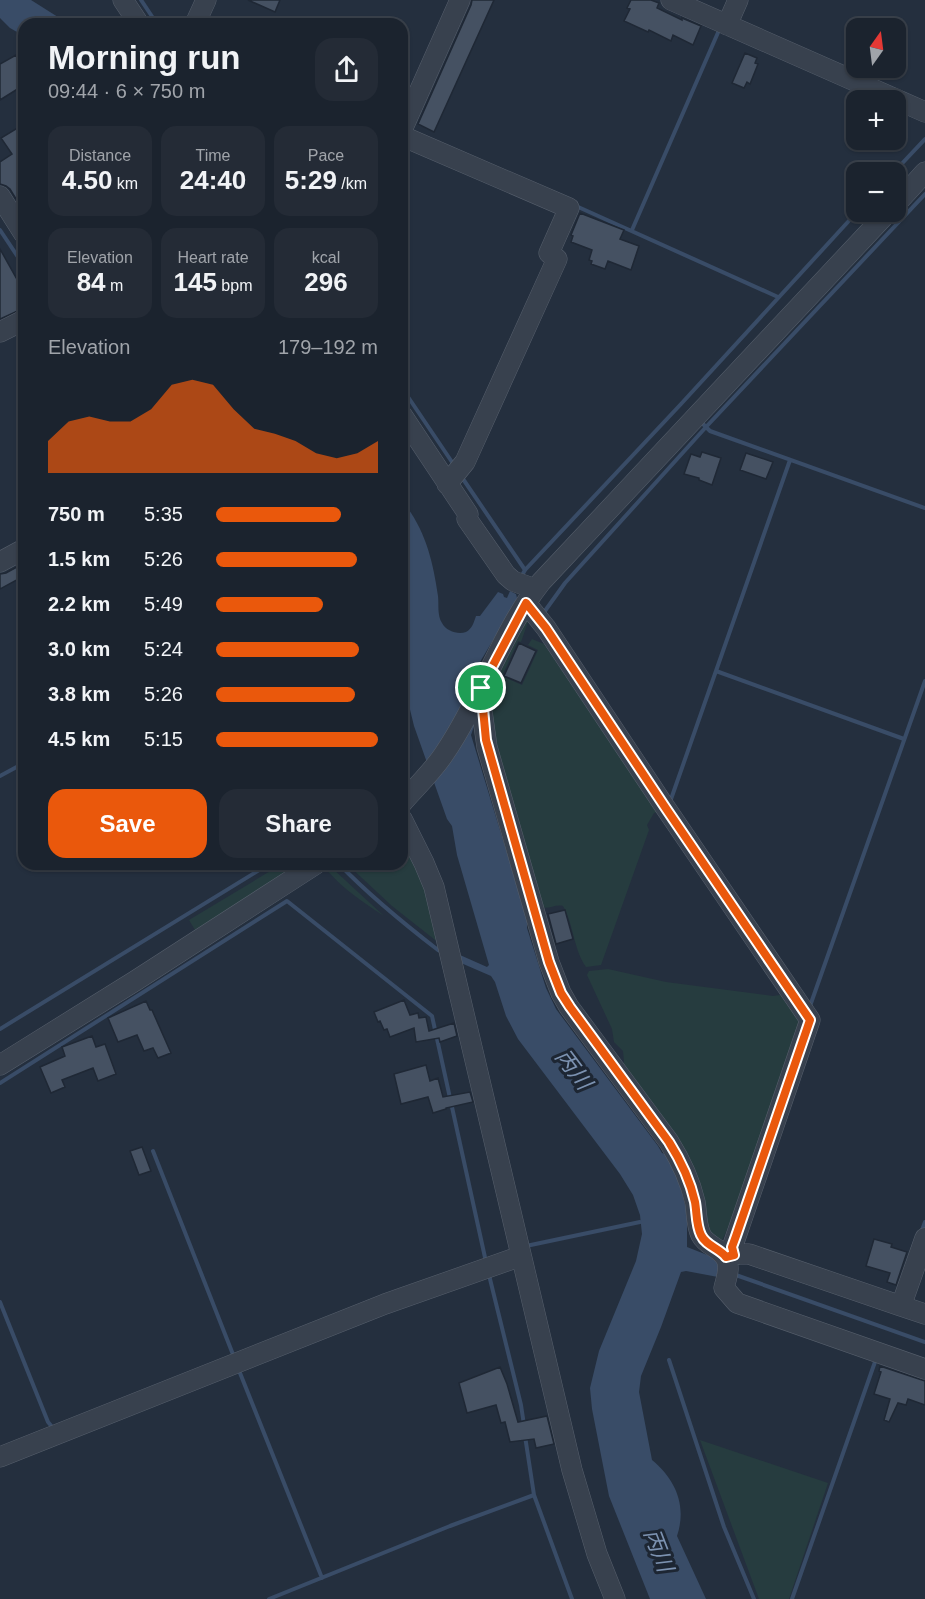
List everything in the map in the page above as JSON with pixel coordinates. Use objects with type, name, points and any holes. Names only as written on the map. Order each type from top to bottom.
[{"type":"street","points":[[123,0],[135,18]]},
{"type":"street","points":[[198,18],[206,0]]},
{"type":"street","points":[[408,117],[460,0]]},
{"type":"street","points":[[671,0],[925,112]]},
{"type":"street","points":[[723,24],[738,0]]},
{"type":"street","points":[[408,134],[569,208],[549,253],[557,259],[455,476]]},
{"type":"street","points":[[906,193],[925,172]]},
{"type":"street","points":[[0,196],[18,224]]},
{"type":"street","points":[[408,796],[443,754],[529,600],[879,222]]},
{"type":"street","points":[[0,332],[18,323]]},
{"type":"street","points":[[408,422],[455,476],[468,514],[467,519],[506,575],[529,600],[665,807],[810,1020],[728,1255],[724,1288],[737,1303],[925,1369]]},
{"type":"street","points":[[0,562],[18,552]]},
{"type":"street","points":[[478,693],[488,747],[554,976],[570,1007],[676,1152],[685,1169],[700,1233],[705,1242],[728,1255],[755,1255],[903,1302],[925,1314]]},
{"type":"street","points":[[408,831],[434,887],[580,1500],[597,1554],[615,1599]]},
{"type":"street","points":[[3,1057],[135,981],[307,870]]},
{"type":"street","points":[[903,1302],[925,1238]]},
{"type":"street","points":[[0,1457],[375,1308],[487,1267],[520,1251]]},
{"type":"green space","points":[[527,614],[530,616],[521,642],[518,641],[502,676],[522,685],[538,650],[528,645],[532,639],[544,644],[657,812],[647,825],[649,830],[601,965],[586,967],[578,952],[563,906],[540,907],[494,751],[488,704],[493,682]]},
{"type":"green space","points":[[408,843],[429,889],[444,947],[392,906],[353,870],[408,870]]},
{"type":"green space","points":[[272,870],[293,870],[195,930],[189,920]]},
{"type":"green space","points":[[327,870],[334,870],[384,916],[359,899]]},
{"type":"green space","points":[[608,969],[666,982],[780,995],[801,1024],[738,1202],[719,1246],[622,1070],[623,1051],[614,1042],[612,1029],[587,975],[589,971]]},
{"type":"green space","points":[[700,1440],[828,1483],[789,1599],[759,1599]]},
{"type":"water","points":[[0,0],[31,0],[60,18],[18,18],[18,33],[0,18]]},
{"type":"water","name":"丙川","points":[[408,508],[417,522],[427,546],[436,583],[439,617],[446,628],[456,633],[466,632],[476,616],[480,616],[498,592],[507,598],[510,591],[516,594],[517,598],[511,610],[465,687],[478,704],[471,735],[527,919],[527,928],[546,988],[556,1009],[662,1153],[667,1155],[679,1182],[687,1213],[687,1247],[720,1260],[718,1277],[681,1272],[641,1376],[639,1392],[652,1460],[667,1476],[677,1494],[681,1514],[677,1536],[706,1599],[650,1599],[609,1496],[590,1388],[599,1351],[636,1261],[642,1234],[640,1215],[633,1195],[620,1174],[518,1039],[506,1016],[491,976],[461,963],[460,955],[487,967],[489,965],[457,855],[452,826],[447,819],[414,726],[408,701]]},
{"type":"building","points":[[248,0],[280,0],[275,12]]},
{"type":"building","points":[[472,0],[494,0],[434,132],[418,124]]},
{"type":"building","points":[[631,0],[651,0],[659,3],[657,8],[701,26],[693,45],[673,35],[671,41],[624,21],[630,9],[627,8]]},
{"type":"building","points":[[745,53],[757,58],[755,63],[758,64],[750,84],[747,82],[744,88],[732,83]]},
{"type":"building","points":[[16,55],[18,58],[18,89],[0,100],[0,64]]},
{"type":"building","points":[[18,128],[18,202],[10,189],[0,184],[0,162],[12,154],[1,138]]},
{"type":"building","points":[[580,213],[624,230],[620,239],[639,246],[631,270],[608,261],[605,269],[591,264],[592,261],[589,260],[592,250],[571,242],[573,236],[571,235]]},
{"type":"building","points":[[0,249],[18,281],[18,311],[0,319]]},
{"type":"building","points":[[702,452],[721,458],[712,485],[684,474],[691,454],[700,457]]},
{"type":"building","points":[[746,453],[773,462],[766,479],[740,470]]},
{"type":"building","points":[[18,566],[18,579],[0,589],[0,574]]},
{"type":"building","points":[[519,643],[536,651],[521,683],[504,676]]},
{"type":"building","points":[[565,910],[573,939],[556,944],[548,914]]},
{"type":"building","points":[[404,1000],[410,1015],[418,1013],[419,1018],[426,1017],[429,1031],[454,1023],[457,1036],[440,1042],[439,1038],[416,1042],[414,1028],[390,1037],[387,1029],[384,1030],[380,1021],[378,1022],[374,1012]]},
{"type":"building","points":[[146,1001],[171,1053],[158,1058],[153,1048],[144,1051],[137,1035],[118,1042],[108,1018]]},
{"type":"building","points":[[92,1036],[96,1047],[105,1044],[116,1074],[98,1081],[93,1068],[62,1080],[65,1087],[51,1093],[40,1067],[65,1056],[62,1047]]},
{"type":"building","points":[[426,1065],[430,1081],[438,1078],[443,1097],[470,1092],[473,1102],[433,1113],[428,1097],[401,1104],[394,1074]]},
{"type":"building","points":[[142,1147],[151,1171],[139,1175],[130,1151]]},
{"type":"building","points":[[874,1239],[892,1244],[891,1247],[907,1252],[896,1285],[887,1282],[890,1273],[866,1266]]},
{"type":"building","points":[[880,1366],[925,1381],[925,1405],[908,1399],[906,1405],[898,1403],[889,1422],[884,1420],[890,1399],[874,1394],[881,1372],[879,1371]]},
{"type":"building","points":[[500,1367],[518,1422],[547,1416],[554,1444],[536,1448],[534,1439],[510,1442],[505,1422],[501,1423],[496,1405],[467,1413],[459,1383]]},
{"type":"waterway","points":[[141,0],[153,18]]},
{"type":"waterway","points":[[632,230],[720,28]]},
{"type":"waterway","points":[[903,162],[925,139]]},
{"type":"waterway","points":[[542,615],[565,583],[706,427],[925,194]]},
{"type":"waterway","points":[[576,206],[778,297]]},
{"type":"waterway","points":[[521,577],[848,222]]},
{"type":"waterway","points":[[0,230],[18,257]]},
{"type":"waterway","points":[[408,397],[454,465]]},
{"type":"waterway","points":[[701,422],[710,431],[925,508]]},
{"type":"waterway","points":[[670,802],[790,460]]},
{"type":"waterway","points":[[461,476],[525,570]]},
{"type":"waterway","points":[[716,671],[904,739]]},
{"type":"waterway","points":[[810,1006],[925,681]]},
{"type":"waterway","points":[[0,776],[18,766]]},
{"type":"waterway","points":[[0,1029],[259,870]]},
{"type":"waterway","points":[[345,870],[399,919],[438,950],[444,952]]},
{"type":"waterway","points":[[0,1083],[287,901],[432,1016],[486,1262]]},
{"type":"waterway","points":[[153,1151],[234,1357]]},
{"type":"waterway","points":[[526,1246],[640,1222]]},
{"type":"waterway","points":[[921,1233],[925,1222]]},
{"type":"waterway","points":[[733,1274],[925,1342]]},
{"type":"waterway","points":[[489,1275],[524,1425]]},
{"type":"waterway","points":[[0,1302],[48,1422],[53,1428]]},
{"type":"waterway","points":[[792,1599],[876,1359]]},
{"type":"waterway","points":[[669,1360],[724,1527],[754,1599]]},
{"type":"waterway","points":[[238,1368],[322,1578]]},
{"type":"waterway","points":[[525,1436],[534,1495],[572,1599]]},
{"type":"waterway","points":[[269,1599],[450,1526],[534,1495]]},
{"type":"route","points":[[526,603],[546,628],[810,1020],[732,1247],[734,1255],[726,1257],[724,1253],[705,1242],[700,1233],[692,1191],[676,1152],[561,993],[549,962],[486,740],[481,688],[526,603]]}]
